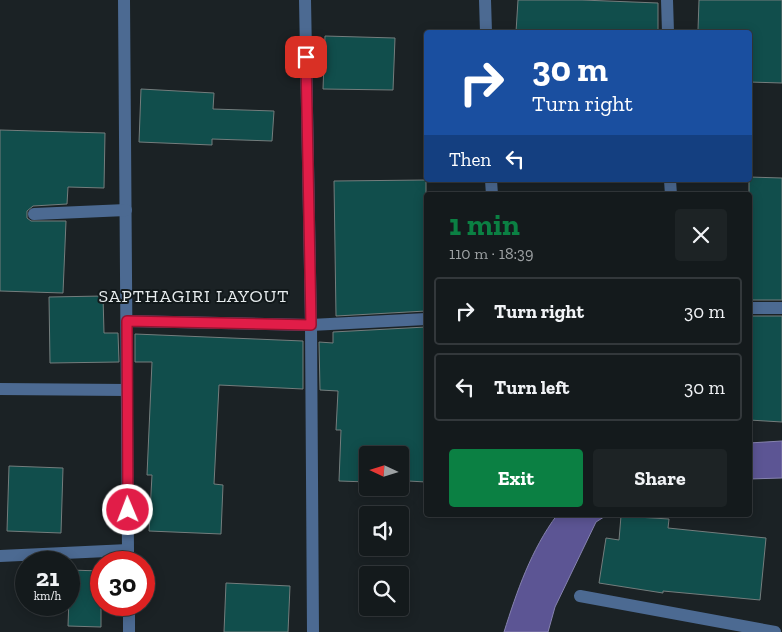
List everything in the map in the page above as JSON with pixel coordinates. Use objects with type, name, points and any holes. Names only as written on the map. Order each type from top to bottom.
[{"type":"street","points":[[124,0],[128,551]]},
{"type":"street","points":[[304,0],[311,325],[313,632]]},
{"type":"street","points":[[485,0],[486,30]]},
{"type":"street","points":[[667,0],[668,30]]},
{"type":"street","points":[[34,214],[126,210]]},
{"type":"street","points":[[752,308],[782,308]]},
{"type":"street","points":[[127,321],[311,325],[424,319]]},
{"type":"street","points":[[0,389],[127,390]]},
{"type":"street","points":[[0,556],[90,556]]},
{"type":"street","points":[[580,596],[775,632]]},
{"type":"street","points":[[128,616],[129,632]]},
{"type":"shaded area","points":[[782,441],[782,478],[752,479],[752,443]]},
{"type":"shaded area","points":[[556,517],[604,517],[596,522],[555,607],[548,632],[504,632],[532,557]]},
{"type":"building","points":[[518,0],[658,3],[658,30],[516,30]]},
{"type":"building","points":[[699,0],[782,0],[782,83],[752,82],[752,30],[698,30]]},
{"type":"building","points":[[325,36],[395,38],[393,90],[323,89]]},
{"type":"building","points":[[141,89],[214,93],[213,109],[274,111],[272,141],[212,139],[212,145],[139,142]]},
{"type":"building","points":[[0,130],[105,133],[104,188],[68,187],[67,204],[33,206],[27,211],[27,218],[31,221],[66,221],[63,293],[0,291]]},
{"type":"building","points":[[752,177],[782,178],[782,300],[752,300],[752,192],[749,192],[749,182],[752,182]]},
{"type":"building","points":[[424,180],[426,182],[426,192],[424,192],[424,311],[336,316],[334,181]]},
{"type":"building","points":[[103,296],[104,333],[118,333],[119,362],[50,363],[49,297]]},
{"type":"building","points":[[752,316],[782,316],[782,422],[752,420]]},
{"type":"building","points":[[424,327],[424,482],[409,481],[409,446],[359,446],[359,482],[339,481],[341,430],[336,430],[338,391],[320,390],[319,342],[333,343],[333,332]]},
{"type":"building","points":[[135,334],[303,341],[303,389],[219,385],[214,484],[223,485],[221,534],[149,531],[152,475],[147,475],[152,362],[135,362]]},
{"type":"building","points":[[9,466],[63,468],[61,533],[7,531]]},
{"type":"building","points":[[621,517],[669,519],[668,528],[766,538],[760,600],[663,591],[663,593],[599,583],[606,538],[619,540]]},
{"type":"building","points":[[80,570],[90,571],[90,616],[101,616],[101,627],[68,626],[68,616],[80,616]]},
{"type":"building","points":[[226,583],[290,586],[288,632],[224,632]]},
{"type":"district","name":"SAPTHAGIRI LAYOUT","points":[[194,296]]},
{"type":"route","points":[[128,510],[127,321],[311,325],[306,57]]}]
